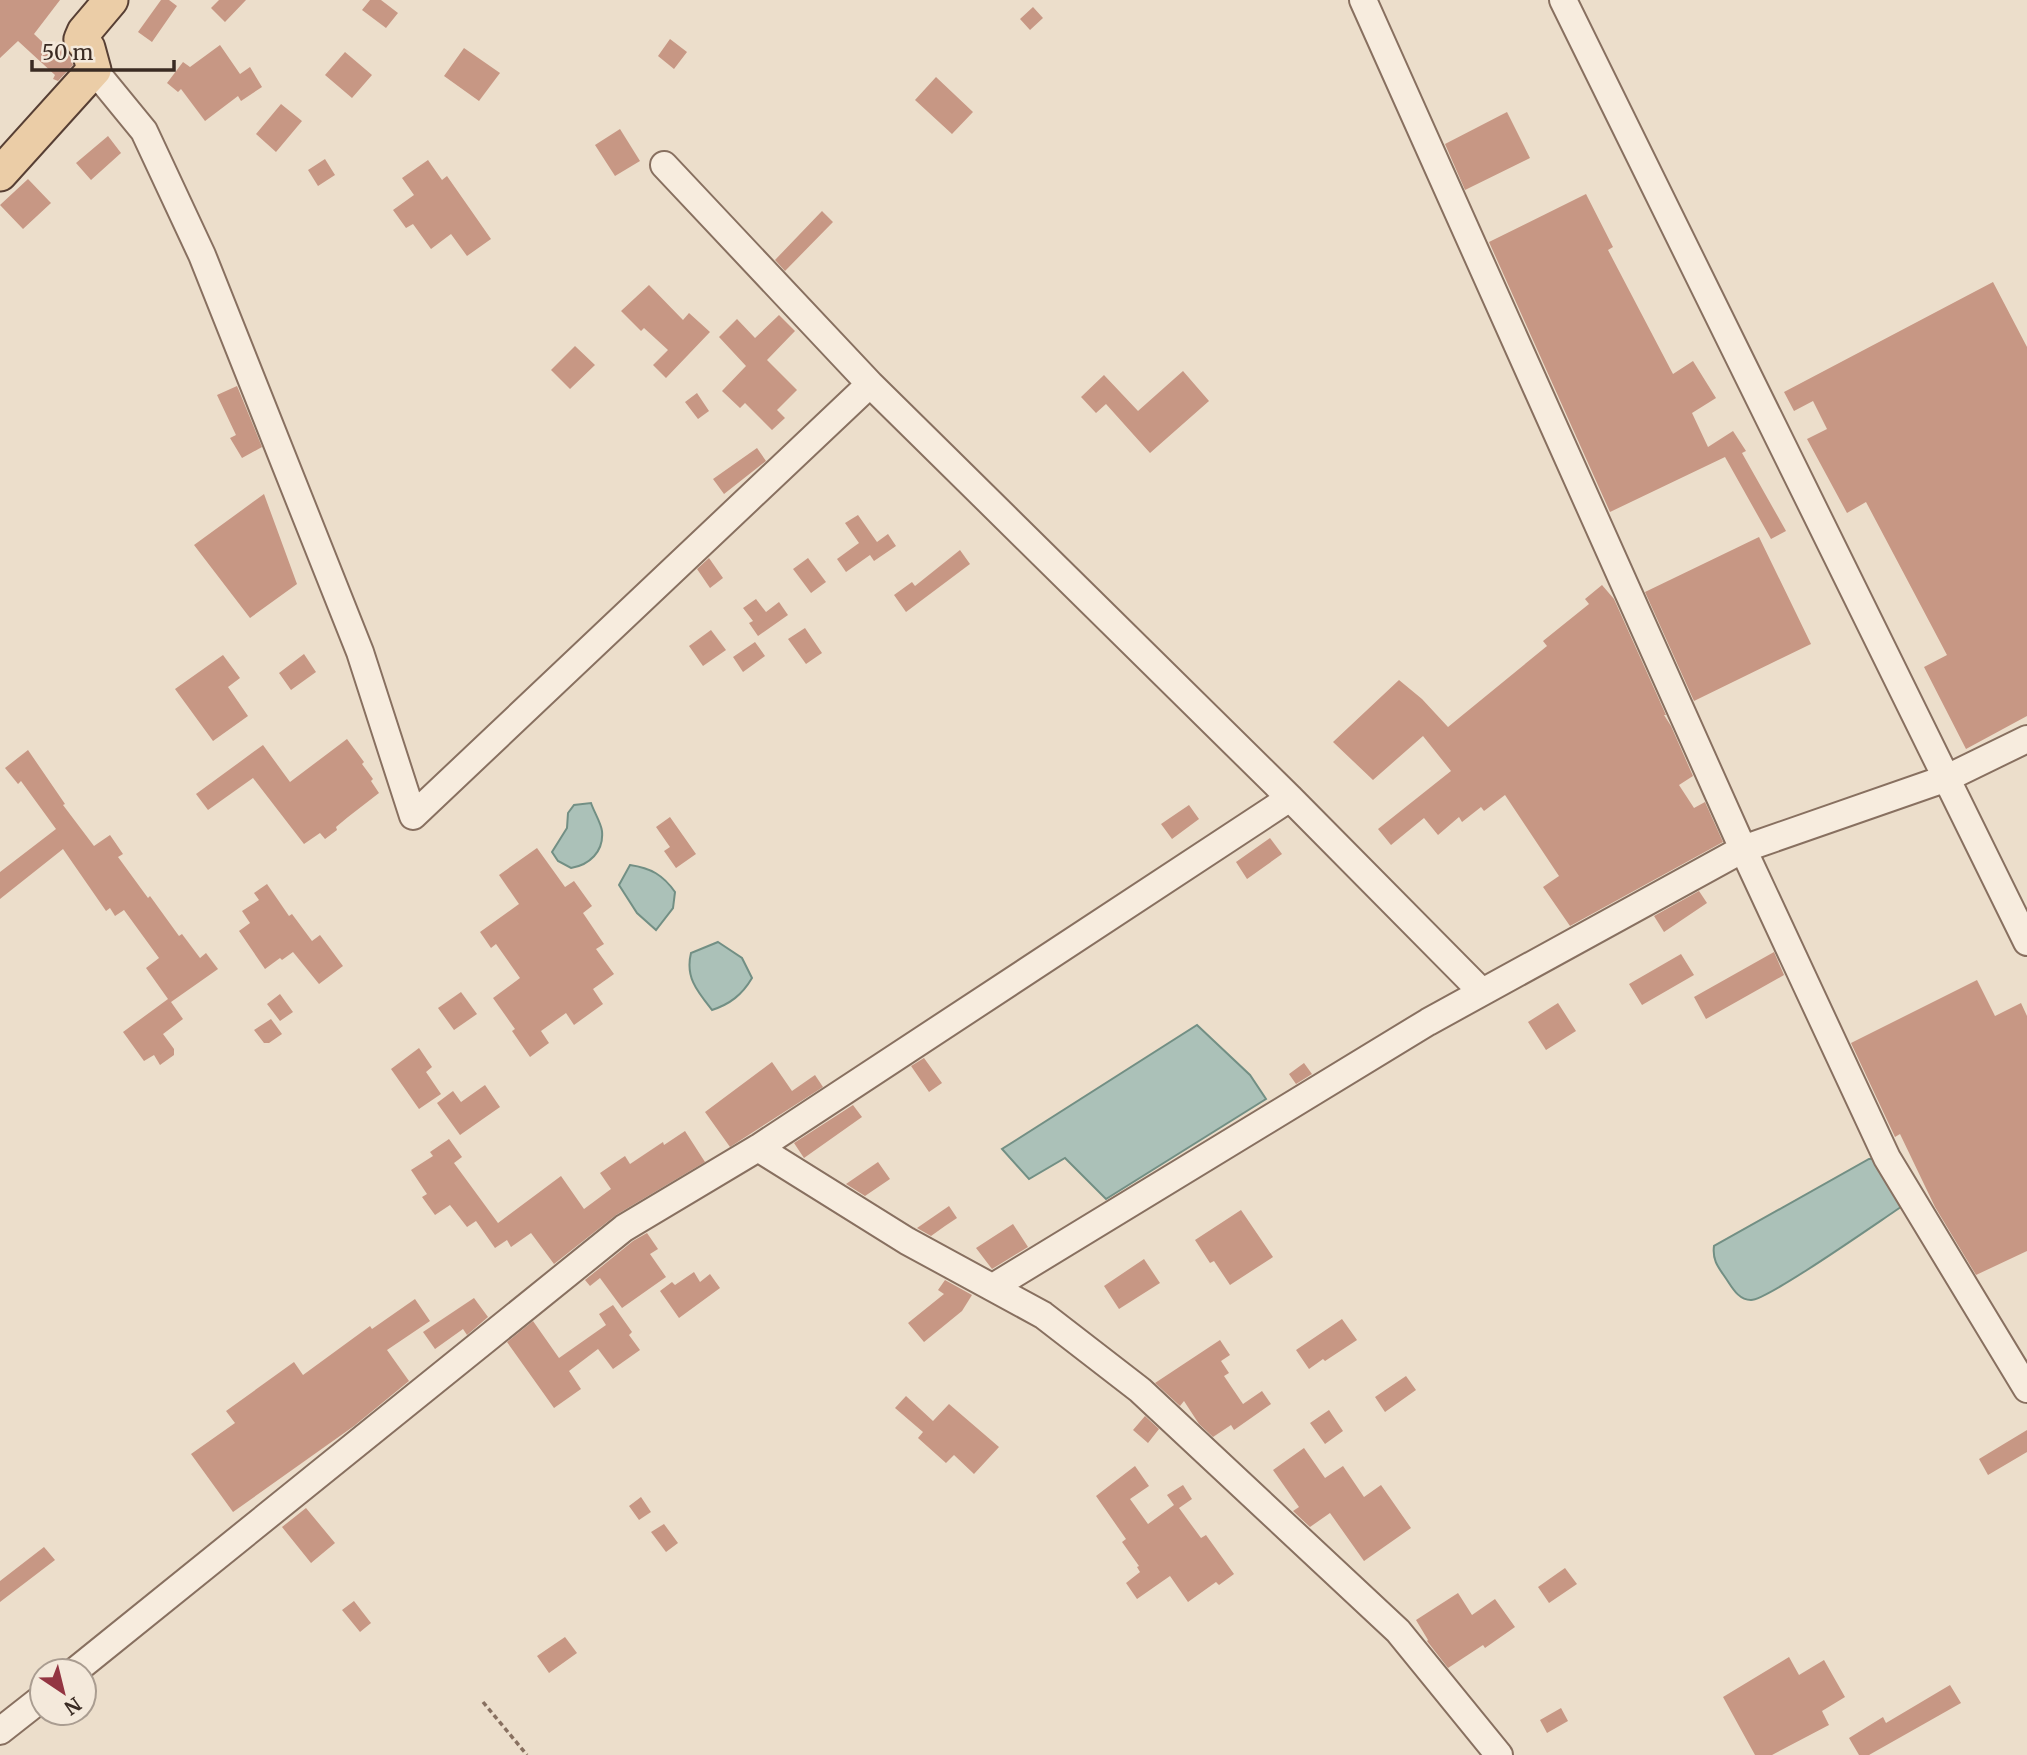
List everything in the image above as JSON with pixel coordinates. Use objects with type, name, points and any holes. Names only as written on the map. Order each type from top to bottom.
[{"type":"main road","points":[[0,174],[93,71],[88,48],[81,39],[83,32],[111,0]]},
{"type":"street","points":[[1363,0],[1743,849],[1887,1158],[2027,1390]]},
{"type":"street","points":[[1563,0],[2027,942]]},
{"type":"street","points":[[93,71],[144,131],[202,255],[360,652],[413,816],[870,384]]},
{"type":"street","points":[[664,165],[870,384],[1290,798],[1482,992]]},
{"type":"street","points":[[993,1287],[1428,1022],[1743,849],[1947,778],[2027,739]]},
{"type":"street","points":[[92,1657],[624,1228],[758,1148],[1290,798]]},
{"type":"street","points":[[758,1148],[907,1241],[1043,1315],[1140,1390],[1398,1631],[1499,1755]]},
{"type":"street","points":[[0,1731],[28,1709]]},
{"type":"path","points":[[483,1702],[527,1755]]},
{"type":"shaded area","points":[[591,803],[601,828],[601,845],[589,861],[571,868],[558,861],[552,852],[567,828],[568,813],[574,805]]},
{"type":"shaded area","points":[[630,865],[656,873],[675,892],[673,908],[656,930],[637,913],[619,885]]},
{"type":"shaded area","points":[[718,942],[742,958],[752,978],[735,998],[712,1010],[691,977],[690,962],[691,953]]},
{"type":"shaded area","points":[[1197,1025],[1250,1075],[1266,1099],[1106,1199],[1065,1158],[1029,1179],[1002,1149]]},
{"type":"shaded area","points":[[1881,1158],[1904,1205],[1762,1297],[1747,1300],[1737,1293],[1717,1264],[1714,1246],[1869,1159]]},
{"type":"building","points":[[0,0],[60,0],[34,34],[58,57],[63,45],[70,57],[73,65],[58,81],[53,79],[55,75],[18,41],[0,58]]},
{"type":"building","points":[[161,0],[169,0],[177,6],[152,42],[138,32]]},
{"type":"building","points":[[219,0],[246,0],[225,22],[211,8]]},
{"type":"building","points":[[370,0],[381,0],[398,13],[386,28],[362,10]]},
{"type":"building","points":[[1033,7],[1043,18],[1030,30],[1020,19]]},
{"type":"building","points":[[670,39],[687,52],[674,69],[658,56]]},
{"type":"building","points":[[220,45],[240,74],[250,67],[262,87],[241,101],[238,96],[205,121],[181,89],[178,92],[167,83],[183,62],[190,67]]},
{"type":"building","points":[[464,48],[500,73],[479,101],[444,76]]},
{"type":"building","points":[[345,52],[372,75],[352,98],[325,75]]},
{"type":"building","points":[[936,77],[973,112],[952,134],[915,100]]},
{"type":"building","points":[[281,104],[302,121],[276,152],[256,134]]},
{"type":"building","points":[[1507,112],[1530,158],[1465,190],[1445,144]]},
{"type":"building","points":[[620,129],[640,161],[615,176],[595,145]]},
{"type":"building","points":[[108,136],[121,153],[91,180],[76,163]]},
{"type":"building","points":[[325,159],[335,175],[318,186],[308,170]]},
{"type":"building","points":[[428,160],[442,180],[447,176],[491,239],[467,256],[451,234],[431,249],[413,224],[406,228],[393,210],[414,195],[402,178]]},
{"type":"building","points":[[28,179],[51,203],[23,229],[0,205]]},
{"type":"building","points":[[1586,194],[1613,247],[1608,250],[1673,374],[1693,361],[1716,398],[1692,413],[1708,447],[1733,431],[1746,451],[1742,453],[1786,531],[1771,539],[1725,457],[1610,512],[1489,242]]},
{"type":"building","points":[[822,211],[833,222],[785,271],[775,260]]},
{"type":"building","points":[[1993,282],[2027,347],[2027,716],[1966,749],[1924,667],[1947,655],[1866,502],[1847,513],[1807,439],[1827,429],[1813,401],[1794,411],[1784,392]]},
{"type":"building","points":[[649,285],[683,320],[689,313],[710,332],[666,378],[653,365],[668,350],[644,328],[641,331],[621,311]]},
{"type":"building","points":[[779,315],[795,331],[767,360],[797,390],[777,410],[785,418],[772,430],[745,403],[740,408],[722,391],[746,366],[719,337],[737,319],[755,338]]},
{"type":"building","points":[[575,346],[595,365],[570,389],[551,370]]},
{"type":"building","points":[[1183,371],[1209,401],[1150,453],[1106,404],[1096,413],[1081,397],[1104,375],[1138,411]]},
{"type":"building","points":[[237,386],[262,447],[242,458],[230,438],[236,435],[217,395]]},
{"type":"building","points":[[697,393],[709,411],[698,419],[685,402]]},
{"type":"building","points":[[757,448],[766,461],[724,494],[713,479]]},
{"type":"building","points":[[264,494],[297,584],[250,618],[194,545]]},
{"type":"building","points":[[858,515],[877,542],[888,534],[896,546],[874,561],[870,555],[846,572],[837,559],[859,543],[845,523]]},
{"type":"building","points":[[1759,537],[1811,644],[1694,701],[1645,592]]},
{"type":"building","points":[[960,550],[970,564],[906,612],[894,595],[912,582],[915,586]]},
{"type":"building","points":[[709,558],[723,578],[710,588],[697,569]]},
{"type":"building","points":[[808,558],[826,582],[811,593],[793,569]]},
{"type":"building","points":[[1602,585],[1614,599],[1693,776],[1679,785],[1694,808],[1705,802],[1723,842],[1570,926],[1543,887],[1559,876],[1505,795],[1484,811],[1481,807],[1462,822],[1459,817],[1438,835],[1424,818],[1391,845],[1378,829],[1451,771],[1423,736],[1373,780],[1333,742],[1399,680],[1422,699],[1448,727],[1547,646],[1543,641],[1589,604],[1585,599]]},
{"type":"building","points":[[756,599],[766,612],[779,602],[788,615],[758,636],[749,623],[753,621],[743,608]]},
{"type":"building","points":[[805,628],[822,653],[806,664],[788,639]]},
{"type":"building","points":[[711,630],[726,650],[703,666],[689,646]]},
{"type":"building","points":[[755,642],[765,656],[743,672],[733,657]]},
{"type":"building","points":[[304,654],[316,672],[291,690],[279,673]]},
{"type":"building","points":[[223,655],[240,678],[228,687],[248,716],[213,741],[175,689]]},
{"type":"building","points":[[347,739],[364,762],[362,764],[379,793],[325,839],[320,833],[304,844],[253,778],[208,810],[196,794],[263,745],[290,782]]},
{"type":"building","points":[[28,750],[65,804],[63,805],[94,846],[110,835],[123,854],[118,857],[148,898],[150,896],[179,936],[182,934],[200,958],[206,953],[218,969],[171,1002],[183,1019],[163,1034],[174,1049],[174,1055],[160,1065],[154,1055],[144,1061],[123,1032],[168,999],[146,968],[159,958],[124,910],[115,916],[110,908],[106,911],[63,849],[0,899],[0,872],[56,829],[21,781],[18,784],[5,768]]},
{"type":"building","points":[[1189,805],[1199,819],[1172,839],[1161,824]]},
{"type":"building","points":[[670,817],[696,854],[676,868],[664,851],[670,847],[656,827]]},
{"type":"building","points":[[1270,838],[1282,854],[1247,879],[1236,862]]},
{"type":"building","points":[[537,848],[565,887],[574,881],[592,906],[583,913],[604,944],[596,949],[614,974],[593,989],[603,1004],[574,1025],[566,1013],[541,1031],[549,1043],[530,1057],[512,1031],[515,1029],[493,998],[520,978],[496,944],[491,948],[480,932],[519,904],[499,875]]},
{"type":"building","points":[[267,884],[289,916],[292,914],[312,941],[320,935],[343,966],[319,984],[293,952],[265,969],[239,931],[250,923],[242,911],[259,900],[254,893]]},
{"type":"building","points":[[1699,891],[1707,903],[1664,932],[1654,916]]},
{"type":"building","points":[[1774,952],[1784,975],[1706,1019],[1694,997]]},
{"type":"building","points":[[1681,954],[1694,975],[1642,1005],[1629,984]]},
{"type":"building","points":[[1977,980],[1995,1016],[2021,1003],[2027,1016],[2027,1251],[1976,1275],[1935,1207],[1900,1134],[1895,1137],[1851,1043]]},
{"type":"building","points":[[461,992],[477,1014],[454,1030],[438,1008]]},
{"type":"building","points":[[280,994],[293,1012],[280,1021],[267,1004]]},
{"type":"building","points":[[1558,1003],[1576,1031],[1546,1050],[1528,1022]]},
{"type":"building","points":[[271,1019],[282,1034],[269,1043],[264,1043],[254,1030]]},
{"type":"building","points":[[419,1048],[432,1067],[426,1072],[441,1094],[419,1109],[391,1069]]},
{"type":"building","points":[[924,1058],[942,1083],[929,1092],[911,1066]]},
{"type":"building","points":[[772,1062],[792,1091],[815,1075],[823,1087],[730,1147],[705,1112]]},
{"type":"building","points":[[1304,1063],[1312,1074],[1296,1084],[1289,1074]]},
{"type":"building","points":[[485,1085],[500,1107],[460,1135],[437,1103],[453,1091],[461,1102]]},
{"type":"building","points":[[853,1105],[862,1117],[804,1158],[794,1143]]},
{"type":"building","points":[[685,1131],[705,1162],[616,1215],[554,1264],[531,1233],[511,1247],[507,1240],[495,1248],[476,1221],[467,1227],[450,1205],[435,1215],[422,1197],[427,1194],[411,1170],[433,1156],[430,1152],[449,1139],[462,1157],[454,1163],[498,1223],[561,1176],[584,1209],[611,1189],[600,1173],[625,1156],[630,1164]]},
{"type":"building","points":[[878,1162],[890,1179],[865,1196],[846,1184]]},
{"type":"building","points":[[949,1206],[957,1218],[931,1236],[917,1228]]},
{"type":"building","points":[[1241,1210],[1273,1257],[1230,1285],[1214,1261],[1210,1263],[1195,1240]]},
{"type":"building","points":[[1013,1224],[1028,1247],[992,1269],[976,1248]]},
{"type":"building","points":[[647,1233],[658,1249],[650,1254],[666,1277],[622,1308],[600,1278],[590,1286],[585,1280]]},
{"type":"building","points":[[1144,1259],[1160,1283],[1119,1309],[1104,1286]]},
{"type":"building","points":[[694,1272],[700,1282],[710,1274],[720,1288],[679,1318],[660,1291]]},
{"type":"building","points":[[945,1280],[972,1295],[962,1311],[924,1342],[908,1323],[944,1294],[938,1290]]},
{"type":"building","points":[[474,1298],[488,1317],[467,1335],[463,1329],[435,1349],[423,1332]]},
{"type":"building","points":[[415,1299],[430,1321],[387,1350],[409,1381],[354,1426],[233,1512],[191,1454],[235,1423],[226,1411],[294,1362],[303,1375],[370,1326],[372,1329]]},
{"type":"building","points":[[613,1305],[632,1332],[629,1335],[640,1350],[613,1369],[598,1349],[569,1371],[581,1389],[554,1408],[507,1342],[533,1321],[559,1358],[606,1325],[599,1314]]},
{"type":"building","points":[[1342,1319],[1357,1340],[1309,1369],[1296,1350]]},
{"type":"building","points":[[1220,1340],[1230,1355],[1221,1361],[1229,1373],[1224,1376],[1243,1404],[1262,1391],[1271,1404],[1234,1430],[1231,1425],[1213,1437],[1199,1424],[1184,1401],[1180,1406],[1155,1383]]},
{"type":"building","points":[[1406,1376],[1416,1390],[1385,1412],[1375,1397]]},
{"type":"building","points":[[906,1396],[933,1421],[949,1404],[999,1447],[974,1474],[954,1455],[946,1463],[918,1438],[923,1432],[895,1408]]},
{"type":"building","points":[[1329,1410],[1343,1431],[1325,1444],[1310,1423]]},
{"type":"building","points":[[1145,1416],[1159,1429],[1148,1443],[1133,1430]]},
{"type":"building","points":[[2027,1430],[2027,1452],[1988,1475],[1979,1459]]},
{"type":"building","points":[[1304,1448],[1325,1478],[1343,1466],[1364,1497],[1381,1485],[1411,1528],[1364,1561],[1330,1513],[1310,1527],[1293,1511],[1299,1507],[1273,1470]]},
{"type":"building","points":[[1135,1466],[1149,1486],[1130,1499],[1148,1524],[1174,1505],[1167,1495],[1183,1485],[1192,1499],[1179,1508],[1201,1538],[1206,1535],[1234,1574],[1219,1585],[1216,1582],[1188,1602],[1170,1576],[1137,1599],[1126,1583],[1140,1572],[1137,1567],[1139,1566],[1122,1542],[1126,1539],[1096,1496]]},
{"type":"building","points":[[641,1497],[651,1512],[639,1520],[629,1506]]},
{"type":"building","points":[[306,1508],[335,1543],[311,1563],[282,1527]]},
{"type":"building","points":[[664,1524],[678,1543],[666,1552],[651,1532]]},
{"type":"building","points":[[44,1547],[55,1560],[0,1602],[0,1581]]},
{"type":"building","points":[[1565,1568],[1577,1584],[1549,1603],[1538,1587]]},
{"type":"building","points":[[1458,1593],[1472,1615],[1495,1599],[1515,1627],[1485,1648],[1483,1645],[1448,1668],[1427,1641],[1416,1620]]},
{"type":"building","points":[[354,1601],[371,1623],[360,1632],[342,1610]]},
{"type":"building","points":[[565,1637],[577,1653],[549,1673],[537,1656]]},
{"type":"building","points":[[1789,1657],[1799,1675],[1824,1660],[1845,1697],[1822,1711],[1829,1725],[1772,1755],[1755,1755],[1723,1697]]},
{"type":"building","points":[[1950,1685],[1961,1703],[1869,1755],[1859,1755],[1849,1738],[1883,1717],[1886,1723]]},
{"type":"building","points":[[1561,1708],[1568,1721],[1547,1733],[1540,1720]]}]
